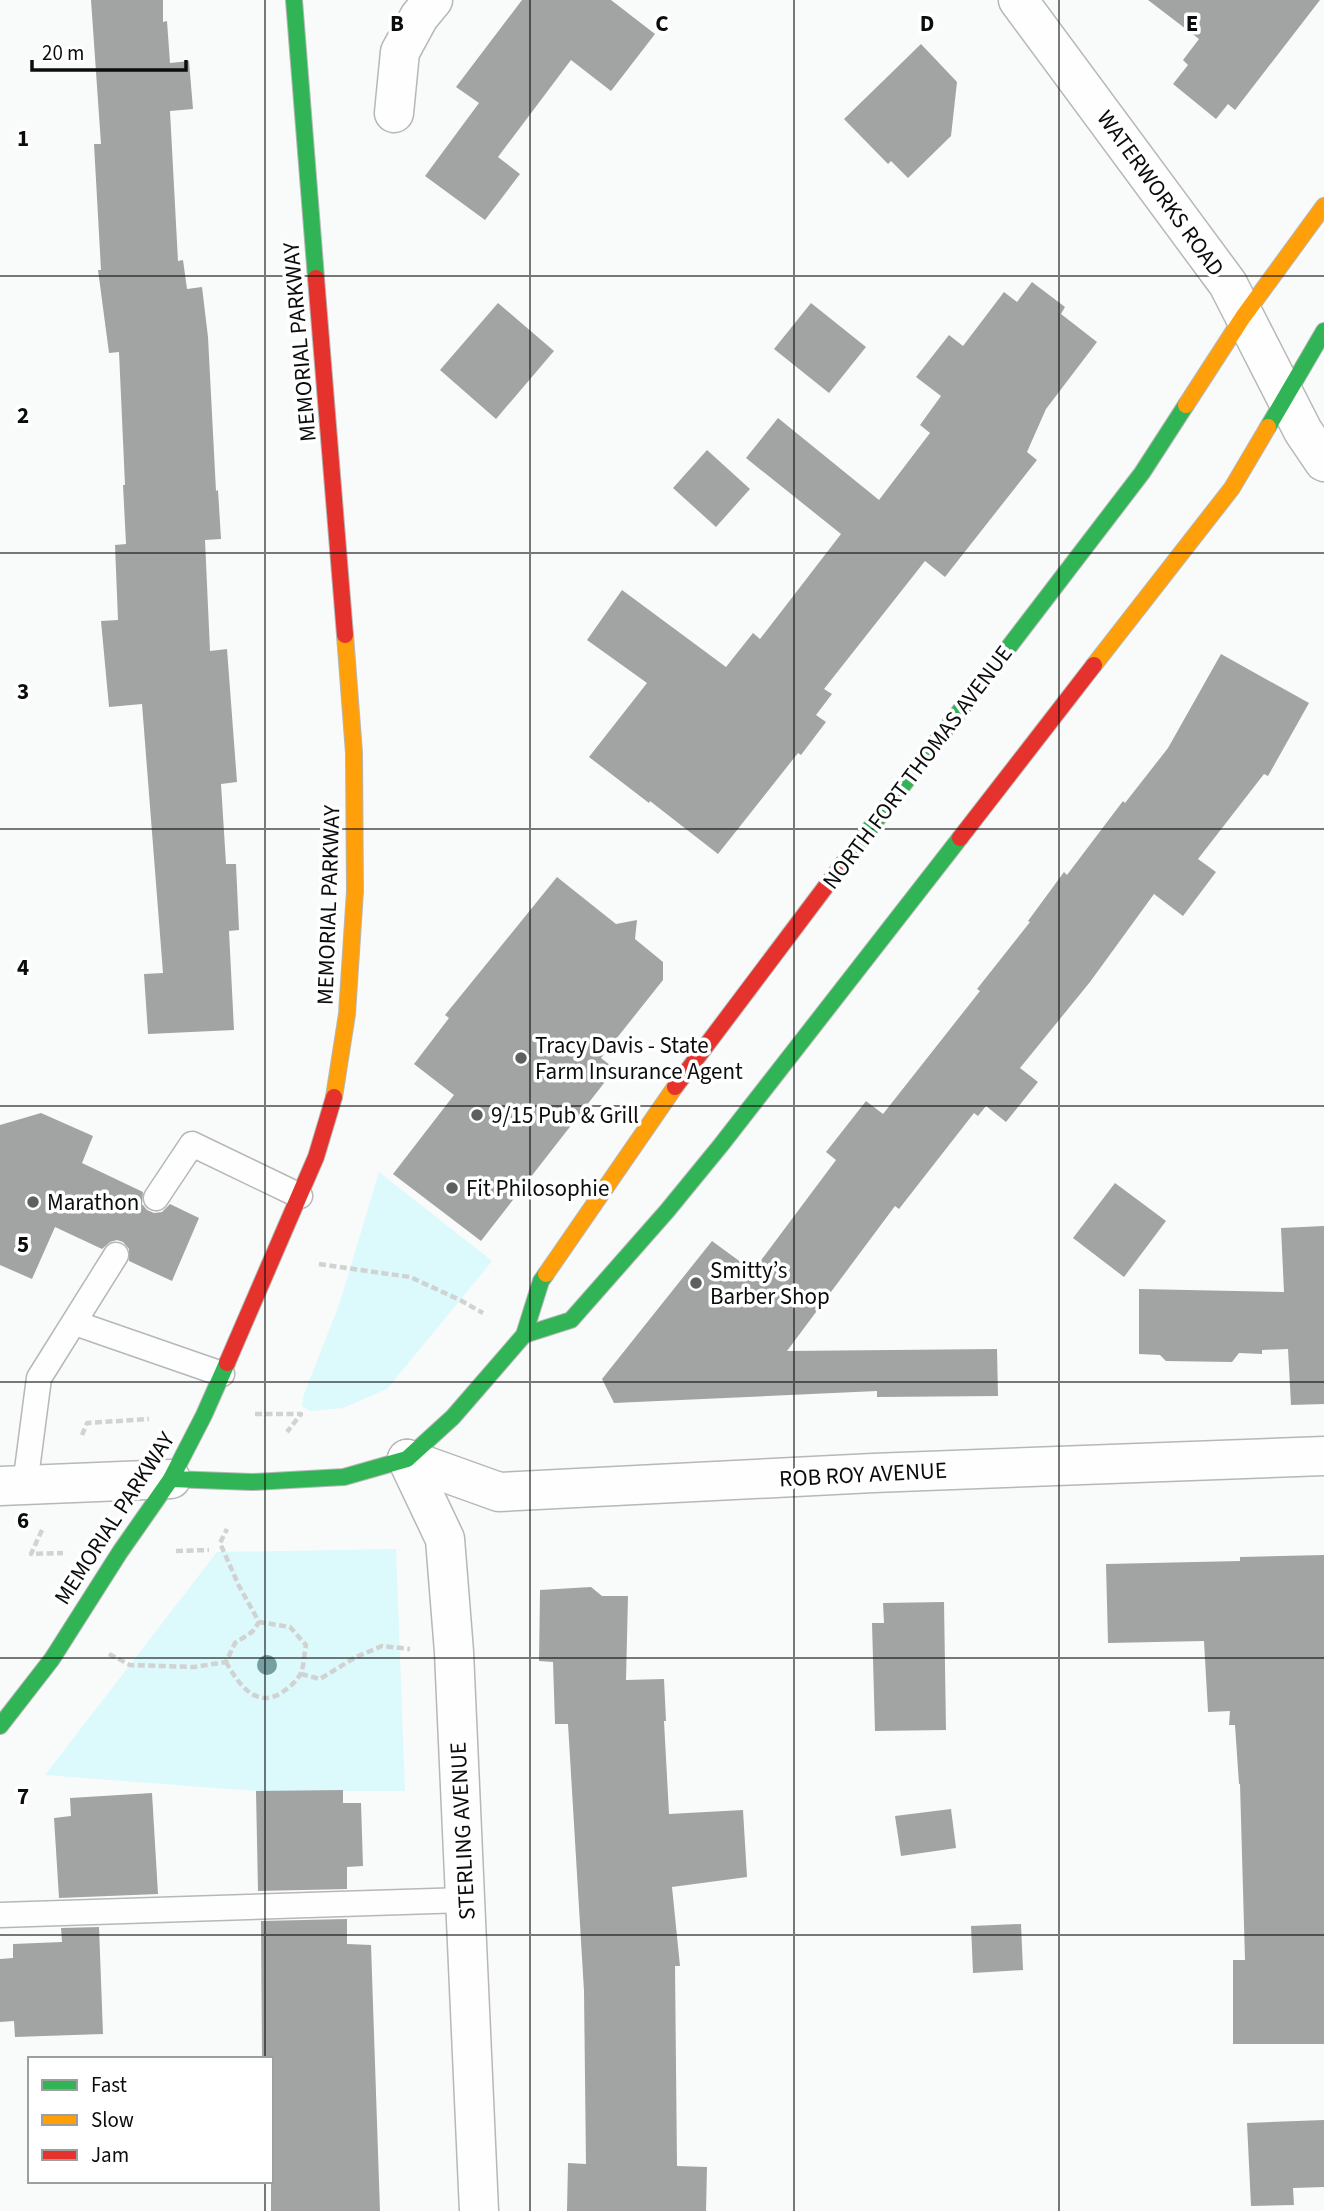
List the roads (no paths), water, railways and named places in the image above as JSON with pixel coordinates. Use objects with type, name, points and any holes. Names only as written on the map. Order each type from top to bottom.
[{"type":"street","name":"MEMORIAL PARKWAY","points":[[0,1726],[52,1659],[120,1552],[171,1479],[204,1415],[300,1196],[333,1107],[347,1014],[352,957],[355,891],[354,753],[294,0]]},
{"type":"street","points":[[394,113],[400,52],[419,17],[433,0]]},
{"type":"street","name":"WATERWORKS ROAD","points":[[1018,0],[1228,284],[1303,431],[1324,462]]},
{"type":"street","name":"NORTH FORT THOMAS AVENUE","points":[[13,1485],[171,1479],[252,1482],[344,1477],[407,1459],[453,1417],[524,1335],[541,1281],[646,1127],[788,935],[1142,473],[1243,317],[1324,206]]},
{"type":"street","points":[[524,1335],[571,1320],[667,1211],[721,1144],[1232,488],[1324,331]]},
{"type":"street","name":"ROB ROY AVENUE","points":[[407,1459],[499,1492],[848,1474],[1324,1456]]},
{"type":"street","name":"STERLING AVENUE","points":[[407,1459],[445,1539],[454,1652],[479,2211]]},
{"type":"lane","points":[[156,1198],[192,1144],[300,1196]]},
{"type":"lane","points":[[13,1485],[39,1378],[116,1255]]},
{"type":"lane","points":[[75,1323],[222,1374]]},
{"type":"lane","points":[[0,1915],[465,1900]]},
{"type":"place","name":"Tracy Davis - State Farm Insurance Agent","points":[[521,1058]]},
{"type":"place","name":"9/15 Pub & Grill","points":[[477,1115]]},
{"type":"place","name":"Fit Philosophie","points":[[452,1188]]},
{"type":"place","name":"Marathon","points":[[33,1202]]},
{"type":"place","name":"Smitty’s Barber Shop","points":[[696,1283]]}]
